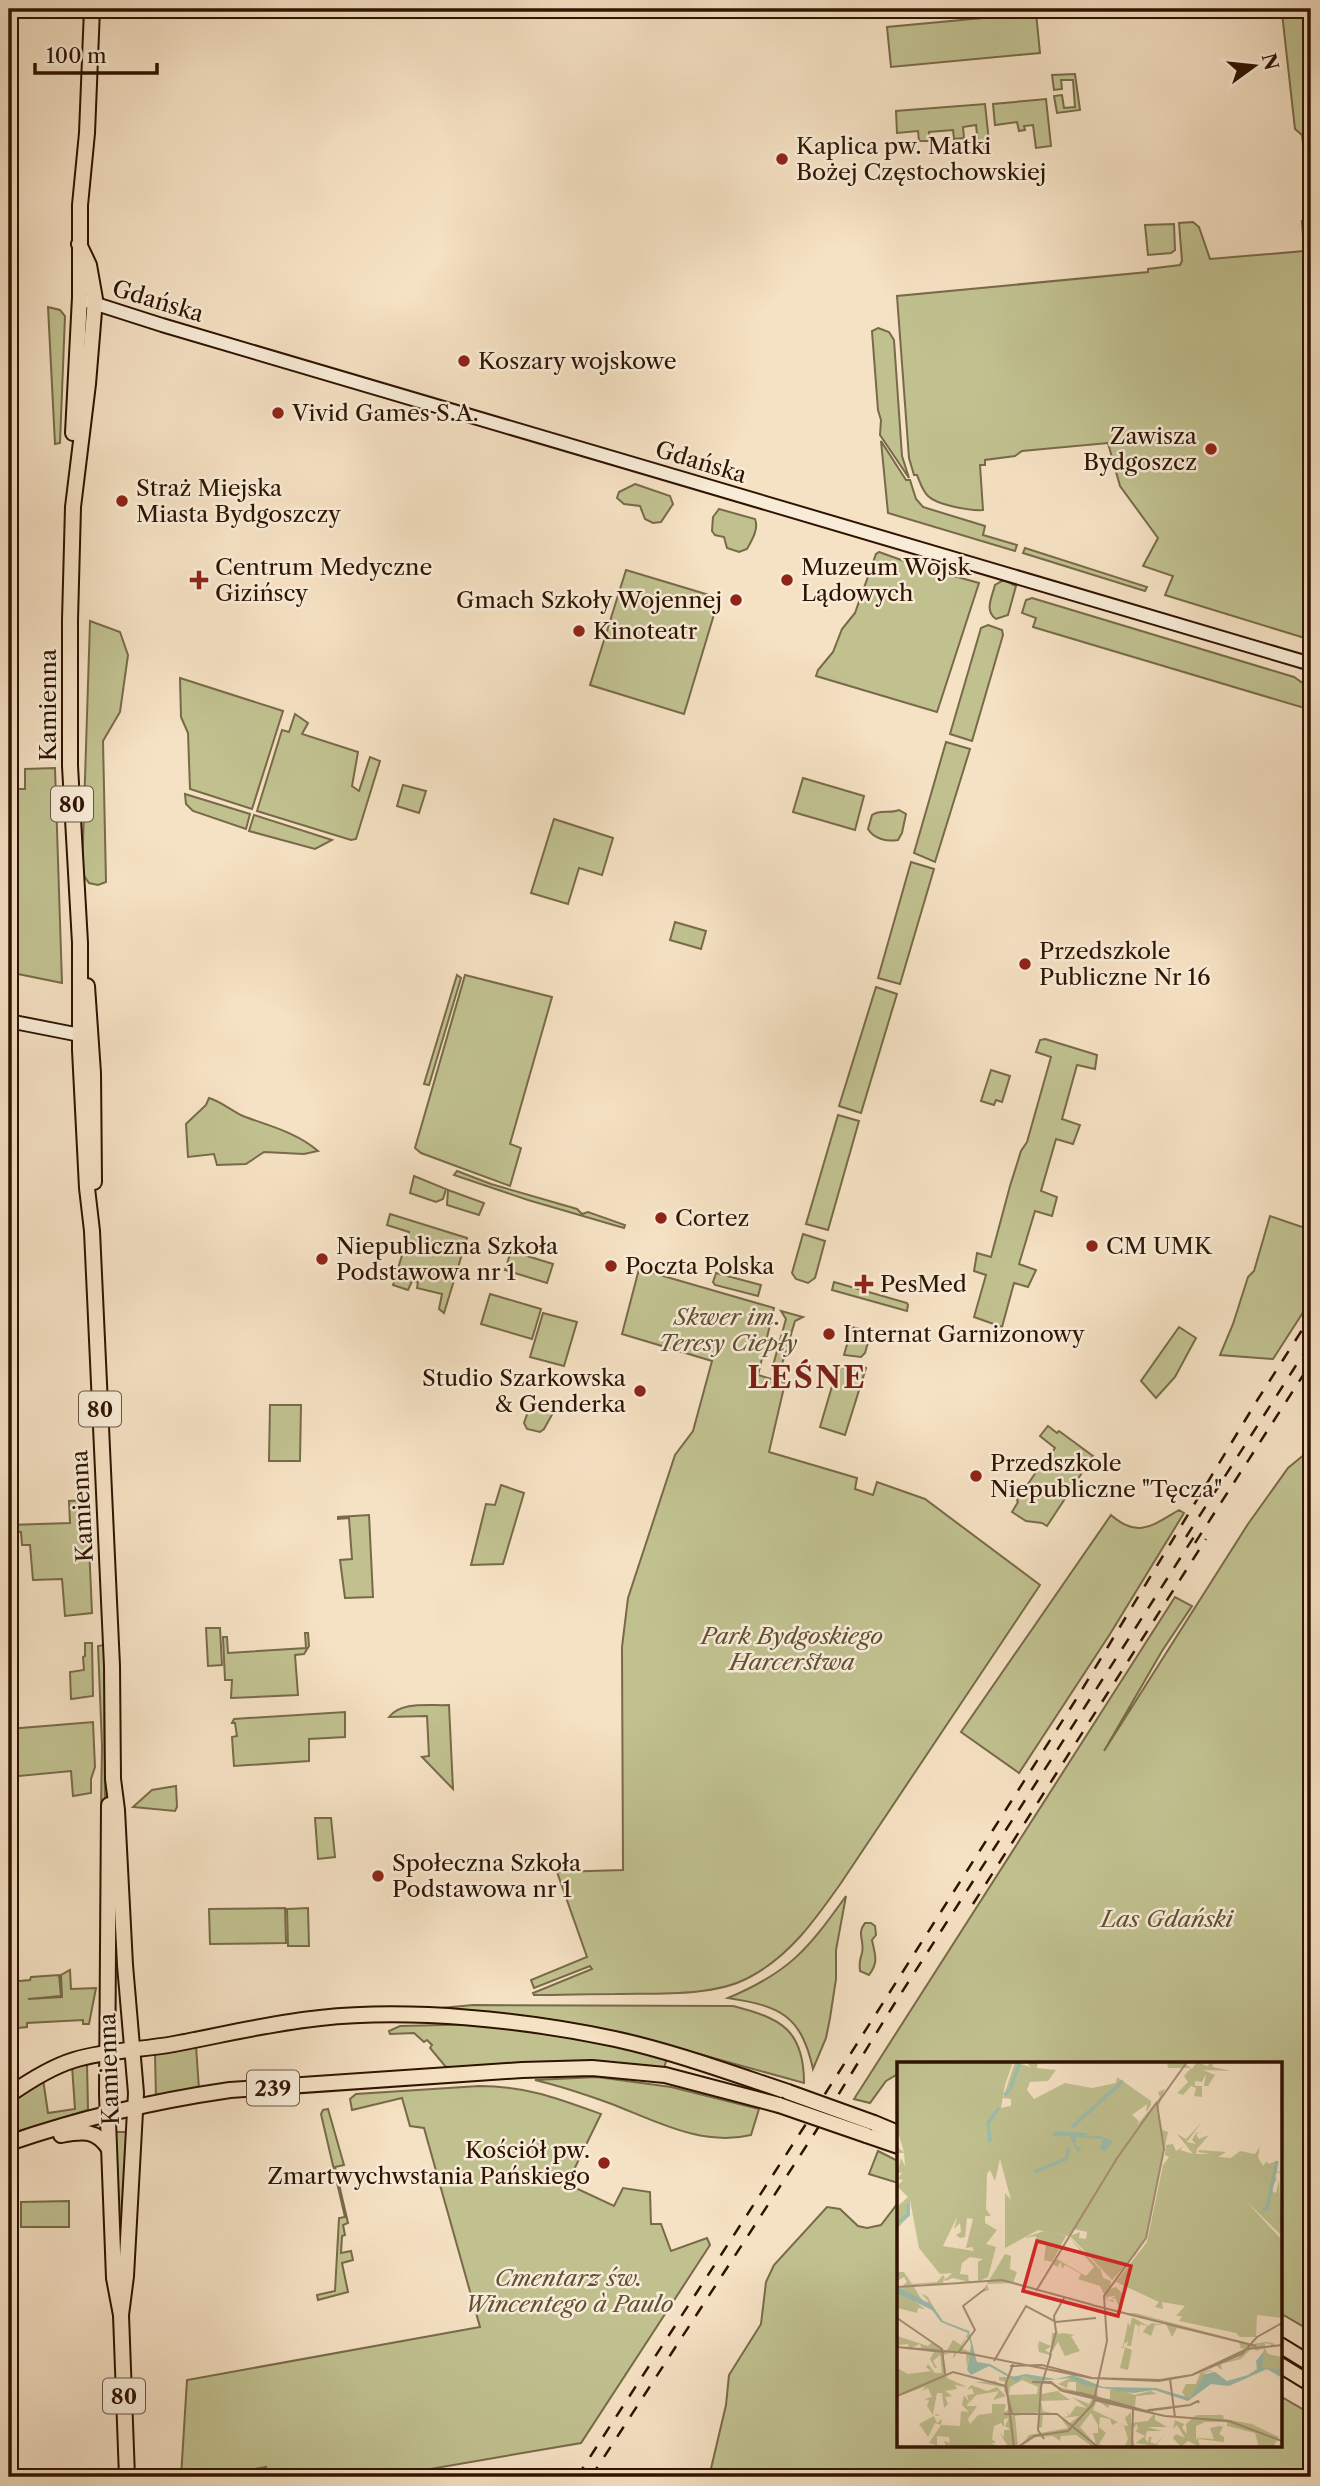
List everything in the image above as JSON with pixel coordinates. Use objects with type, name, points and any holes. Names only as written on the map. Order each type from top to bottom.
[{"type":"main road","name":"80","points":[[80,299],[79,244],[92,9]]},
{"type":"main road","name":"80","points":[[79,244],[89,265],[95,303]]},
{"type":"main road","name":"Gdańska","points":[[80,299],[1311,664]]},
{"type":"main road","name":"Kamienna","points":[[80,299],[73,438],[70,766],[85,1043],[87,1188],[92,1231],[111,1642],[113,1779],[136,2107],[126,2276],[121,2315]]},
{"type":"main road","name":"Kamienna","points":[[73,508],[95,303]]},
{"type":"main road","points":[[92,328],[108,318],[126,314]]},
{"type":"main road","points":[[9,1021],[85,1043]]},
{"type":"main road","name":"Kamienna","points":[[113,1779],[108,1810],[108,2113],[114,2278],[121,2315],[127,2477]]},
{"type":"main road","name":"239","points":[[9,2095],[33,2079],[74,2060],[318,2018],[408,2016],[489,2020],[616,2039],[684,2057],[788,2092],[870,2129],[897,2145]]},
{"type":"main road","points":[[131,2027],[157,2047]]},
{"type":"main road","name":"239","points":[[9,2143],[108,2113],[230,2091],[562,2068],[616,2069],[665,2075],[870,2129],[897,2133]]},
{"type":"main road","points":[[39,2133],[59,2136],[90,2132],[100,2137],[109,2149]]},
{"type":"main road","points":[[1282,2346],[1311,2364]]},
{"type":"main road","points":[[1282,2366],[1311,2384]]},
{"type":"green space","points":[[1296,12],[1296,15],[1311,14],[1311,215],[1302,135],[1295,129],[1282,13]]},
{"type":"green space","points":[[1036,13],[1040,53],[891,67],[887,27]]},
{"type":"green space","points":[[1075,74],[1080,110],[1057,113],[1054,96],[1062,95],[1064,108],[1075,107],[1073,80],[1061,80],[1062,89],[1054,90],[1052,75]]},
{"type":"green space","points":[[1046,99],[1051,146],[1036,148],[1033,125],[1024,126],[1025,130],[1019,131],[1017,122],[995,125],[993,104]]},
{"type":"green space","points":[[985,104],[990,151],[985,151],[984,144],[978,144],[976,125],[963,127],[964,138],[954,139],[953,130],[929,132],[929,141],[919,141],[918,131],[897,133],[896,111]]},
{"type":"green space","name":"Zawisza Bydgoszcz","points":[[1311,220],[1311,640],[1165,595],[1173,576],[1143,566],[1158,538],[1120,486],[1108,443],[1022,451],[1015,456],[985,460],[985,465],[980,465],[983,510],[946,505],[926,494],[917,475],[914,475],[909,458],[897,296],[1148,272],[1148,269],[1180,265],[1179,223],[1193,222],[1199,227],[1210,259],[1304,251],[1302,221]]},
{"type":"green space","points":[[1174,224],[1175,250],[1171,253],[1148,255],[1145,225]]},
{"type":"green space","points":[[48,307],[60,310],[65,316],[60,443],[55,444]]},
{"type":"green space","points":[[878,328],[889,332],[894,340],[902,456],[909,478],[880,435],[881,420],[872,331]]},
{"type":"green space","points":[[881,441],[906,480],[910,480],[916,499],[923,507],[985,526],[983,535],[1017,545],[1015,551],[888,513]]},
{"type":"green space","points":[[635,484],[670,496],[673,504],[661,522],[653,523],[645,519],[640,506],[624,504],[617,498],[619,492]]},
{"type":"green space","points":[[719,509],[755,519],[756,531],[747,549],[739,552],[727,548],[724,537],[715,535],[712,531],[713,517]]},
{"type":"green space","points":[[1025,548],[1147,587],[1145,591],[1023,553]]},
{"type":"green space","points":[[879,552],[979,583],[937,712],[816,676],[833,652],[842,629],[855,613]]},
{"type":"green space","points":[[626,570],[719,598],[684,714],[590,685]]},
{"type":"green space","points":[[1004,580],[1016,586],[1008,615],[996,619],[990,612],[990,604],[995,585]]},
{"type":"green space","points":[[1032,598],[1294,677],[1311,689],[1311,710],[1033,627],[1036,618],[1022,613],[1026,600]]},
{"type":"green space","points":[[90,621],[120,632],[128,655],[120,712],[103,741],[106,882],[98,885],[89,883],[82,873]]},
{"type":"green space","points":[[988,625],[1002,630],[1003,635],[972,741],[950,734],[981,628]]},
{"type":"green space","points":[[180,678],[283,711],[252,809],[190,789],[188,733],[181,717]]},
{"type":"green space","points":[[295,714],[308,723],[302,734],[358,752],[352,786],[359,791],[370,757],[380,761],[356,839],[351,840],[257,811],[282,730],[289,732]]},
{"type":"green space","points":[[946,742],[970,749],[935,862],[914,853]]},
{"type":"green space","points":[[55,768],[62,983],[13,973],[9,994],[9,789],[25,789],[25,769]]},
{"type":"green space","points":[[803,778],[864,796],[855,830],[793,812]]},
{"type":"green space","points":[[403,785],[426,791],[419,813],[397,806]]},
{"type":"green space","points":[[185,794],[250,814],[246,829],[193,811],[186,804]]},
{"type":"green space","points":[[899,810],[906,814],[898,840],[881,839],[868,829],[872,815]]},
{"type":"green space","points":[[254,815],[332,840],[315,849],[249,831]]},
{"type":"green space","points":[[554,819],[613,838],[602,875],[579,868],[568,904],[531,893]]},
{"type":"green space","points":[[911,862],[934,869],[900,984],[878,978]]},
{"type":"green space","points":[[675,922],[706,931],[701,949],[670,940]]},
{"type":"green space","points":[[457,975],[461,978],[429,1085],[424,1084]]},
{"type":"green space","points":[[465,975],[552,997],[510,1144],[521,1148],[510,1186],[421,1153],[415,1148]]},
{"type":"green space","points":[[876,987],[897,994],[861,1113],[839,1106]]},
{"type":"green space","points":[[1045,1039],[1097,1055],[1095,1069],[1077,1065],[1062,1119],[1080,1125],[1073,1144],[1056,1139],[1041,1191],[1057,1197],[1052,1216],[1035,1211],[1019,1264],[1036,1270],[1028,1287],[1014,1283],[1002,1327],[974,1317],[986,1275],[974,1271],[977,1253],[991,1257],[1010,1186],[1021,1151],[1027,1142],[1051,1057],[1036,1052],[1040,1040]]},
{"type":"green space","points":[[991,1070],[1010,1076],[1002,1102],[996,1100],[994,1105],[981,1101]]},
{"type":"green space","points":[[209,1098],[243,1116],[291,1134],[318,1151],[304,1154],[264,1152],[246,1164],[217,1165],[214,1154],[188,1157],[186,1124],[206,1105]]},
{"type":"green space","points":[[838,1115],[859,1121],[828,1230],[806,1224]]},
{"type":"green space","points":[[457,1171],[491,1184],[577,1209],[582,1214],[588,1212],[625,1225],[624,1228],[528,1200],[454,1175]]},
{"type":"green space","points":[[414,1176],[446,1189],[443,1199],[436,1202],[410,1193]]},
{"type":"green space","points":[[448,1190],[484,1203],[479,1215],[447,1205]]},
{"type":"green space","points":[[1311,1211],[1311,1300],[1273,1359],[1220,1355],[1248,1277],[1254,1271],[1270,1216],[1302,1227]]},
{"type":"green space","points":[[390,1214],[467,1238],[444,1313],[439,1309],[442,1294],[417,1288],[418,1282],[412,1281],[408,1290],[393,1285],[409,1232],[387,1225]]},
{"type":"green space","points":[[803,1234],[825,1241],[815,1278],[808,1283],[796,1279],[792,1273]]},
{"type":"green space","points":[[511,1251],[553,1264],[547,1283],[505,1270]]},
{"type":"green space","name":"Park Bydgoskiego Harcerstwa","points":[[639,1269],[774,1308],[758,1375],[785,1383],[769,1452],[857,1478],[855,1489],[873,1495],[877,1482],[925,1499],[1040,1585],[841,1883],[811,1924],[776,1960],[734,1984],[701,1991],[665,1994],[534,1995],[533,1993],[592,1969],[590,1966],[534,1988],[531,1980],[587,1957],[557,1872],[623,1870],[622,1647],[628,1598],[675,1455],[693,1431],[712,1361],[622,1334]]},
{"type":"green space","points":[[716,1273],[761,1285],[758,1296],[715,1285],[713,1282]]},
{"type":"green space","points":[[834,1282],[907,1303],[907,1311],[832,1290]]},
{"type":"green space","points":[[490,1294],[541,1309],[532,1339],[481,1324]]},
{"type":"green space","points":[[781,1311],[803,1317],[795,1321],[780,1371],[772,1369],[786,1319]]},
{"type":"green space","points":[[543,1313],[577,1322],[564,1366],[530,1357]]},
{"type":"green space","points":[[848,1326],[871,1332],[865,1353],[861,1357],[844,1355],[850,1334],[846,1332]]},
{"type":"green space","points":[[1179,1327],[1196,1338],[1175,1377],[1156,1398],[1141,1381]]},
{"type":"green space","points":[[838,1366],[862,1373],[864,1367],[866,1368],[845,1435],[820,1427]]},
{"type":"green space","points":[[270,1405],[301,1405],[300,1461],[269,1461]]},
{"type":"green space","points":[[536,1407],[554,1411],[540,1432],[527,1429],[524,1423],[529,1409]]},
{"type":"green space","points":[[1048,1426],[1093,1456],[1047,1526],[1026,1521],[1012,1512],[1017,1500],[1055,1448],[1040,1436]]},
{"type":"green space","name":"Las Gdański","points":[[1311,1449],[1311,2331],[1282,2314],[1282,2062],[897,2062],[897,2075],[886,2081],[870,2103],[854,2099],[1175,1597],[1192,1606],[1162,1651],[1104,1751],[1248,1524],[1288,1468]]},
{"type":"green space","points":[[501,1485],[524,1493],[503,1564],[471,1565],[486,1504],[495,1505]]},
{"type":"green space","points":[[87,1500],[92,1613],[65,1616],[62,1579],[33,1580],[30,1545],[22,1545],[21,1532],[9,1531],[9,1525],[70,1523],[69,1501]]},
{"type":"green space","points":[[1179,1510],[1184,1513],[1110,1634],[1019,1773],[961,1732],[1111,1515],[1129,1526],[1138,1528],[1153,1525]]},
{"type":"green space","points":[[369,1515],[373,1597],[345,1598],[340,1560],[352,1559],[349,1518],[338,1517]]},
{"type":"green space","points":[[206,1628],[220,1628],[222,1665],[208,1666]]},
{"type":"green space","points":[[305,1633],[308,1633],[309,1646],[304,1654],[295,1655],[298,1695],[231,1698],[232,1680],[225,1680],[223,1637],[227,1637],[228,1653],[306,1648]]},
{"type":"green space","points":[[85,1643],[92,1643],[93,1696],[71,1699],[70,1672],[84,1670]]},
{"type":"green space","points":[[104,1645],[105,1808],[101,1808],[102,1746],[98,1646]]},
{"type":"green space","points":[[449,1705],[453,1789],[422,1757],[429,1756],[427,1716],[389,1717],[408,1706]]},
{"type":"green space","points":[[345,1712],[345,1737],[309,1739],[309,1761],[234,1766],[232,1737],[237,1736],[235,1723],[232,1723],[234,1719]]},
{"type":"green space","points":[[93,1722],[95,1767],[91,1779],[91,1793],[73,1796],[71,1771],[9,1777],[9,1729]]},
{"type":"green space","points":[[176,1786],[175,1811],[133,1807],[152,1790]]},
{"type":"green space","points":[[315,1818],[331,1818],[335,1857],[318,1859]]},
{"type":"green space","points":[[846,1896],[836,1950],[836,1979],[830,2018],[826,2038],[813,2069],[802,2036],[786,2016],[762,2005],[728,1998],[767,1979],[796,1957]]},
{"type":"green space","points":[[285,1908],[286,1943],[210,1944],[209,1909]]},
{"type":"green space","points":[[308,1908],[309,1946],[288,1946],[287,1909]]},
{"type":"green space","points":[[865,1923],[875,1926],[876,1935],[872,1940],[875,1962],[869,1975],[860,1971],[863,1949],[861,1931]]},
{"type":"green space","points":[[70,1970],[71,1989],[96,1988],[89,2024],[83,2024],[83,2020],[27,2023],[27,2027],[9,2029],[9,1982],[59,1975],[61,1996],[28,1999],[62,1997],[61,1975]]},
{"type":"green space","points":[[473,2005],[733,2006],[764,2015],[786,2029],[800,2050],[804,2083],[663,2044],[568,2025],[399,2012]]},
{"type":"green space","points":[[486,2024],[595,2041],[667,2058],[664,2068],[451,2069],[445,2066],[430,2048],[432,2045],[427,2040],[424,2042],[414,2033],[390,2034],[389,2031],[400,2026]]},
{"type":"green space","points":[[196,2046],[199,2089],[156,2098],[155,2053]]},
{"type":"green space","points":[[87,2062],[88,2110],[9,2134],[9,2101],[43,2079],[48,2113],[75,2109],[72,2066]]},
{"type":"green space","points":[[597,2077],[671,2087],[759,2109],[751,2135],[732,2138],[696,2135],[535,2080]]},
{"type":"green space","name":"Cmentarz św. Wincentego à Paulo","points":[[479,2086],[527,2091],[601,2114],[567,2184],[614,2206],[623,2188],[650,2192],[651,2224],[661,2224],[671,2251],[707,2238],[710,2245],[581,2443],[384,2477],[267,2477],[266,2467],[209,2477],[181,2477],[187,2380],[480,2327],[424,2128],[410,2126],[402,2098],[352,2110],[350,2099],[356,2094]]},
{"type":"green space","points":[[328,2109],[344,2165],[335,2167],[348,2223],[343,2225],[345,2235],[342,2236],[341,2253],[351,2251],[353,2260],[342,2263],[348,2292],[318,2300],[317,2295],[335,2291],[339,2218],[345,2217],[321,2114]]},
{"type":"green space","points":[[113,2132],[128,2132],[120,2241],[122,2291]]},
{"type":"green space","points":[[878,2151],[897,2160],[897,2183],[869,2174]]},
{"type":"green space","points":[[69,2201],[69,2227],[21,2227],[21,2202]]},
{"type":"green space","points":[[897,2204],[897,2448],[1282,2448],[1282,2397],[1311,2414],[1311,2477],[709,2477],[726,2405],[729,2375],[761,2324],[766,2282],[774,2265],[827,2207],[840,2209],[858,2226],[867,2228],[881,2225]]},
{"type":"railway","points":[[577,2477],[1075,1701],[1311,1316]]},
{"type":"railway","points":[[1186,1537],[1311,1342]]},
{"type":"railway","points":[[1195,1543],[1311,1363]]},
{"type":"railway","points":[[591,2477],[816,2131],[893,2006],[1197,1532]]},
{"type":"railway","points":[[973,1904],[1206,1539]]},
{"type":"place","name":"Kaplica pw. Matki Bożej Częstochowskiej","points":[[782,159]]},
{"type":"place","name":"Koszary wojskowe","points":[[464,361]]},
{"type":"place","name":"Vivid Games S.A.","points":[[278,413]]},
{"type":"place","name":"Zawisza Bydgoszcz","points":[[1211,449]]},
{"type":"place","name":"Straż Miejska Miasta Bydgoszczy","points":[[122,501]]},
{"type":"place","name":"Centrum Medyczne Gizińscy","points":[[199,580]]},
{"type":"place","name":"Muzeum Wojsk Lądowych","points":[[787,580]]},
{"type":"place","name":"Gmach Szkoły Wojennej","points":[[736,600]]},
{"type":"place","name":"Kinoteatr","points":[[579,631]]},
{"type":"place","name":"Przedszkole Publiczne Nr 16","points":[[1025,964]]},
{"type":"place","name":"Cortez","points":[[661,1218]]},
{"type":"place","name":"CM UMK","points":[[1092,1246]]},
{"type":"place","name":"Niepubliczna Szkoła Podstawowa nr 1","points":[[322,1259]]},
{"type":"place","name":"Poczta Polska","points":[[611,1266]]},
{"type":"place","name":"PesMed","points":[[864,1284]]},
{"type":"place","name":"Internat Garnizonowy","points":[[829,1334]]},
{"type":"place","name":"Studio Szarkowska & Genderka","points":[[640,1391]]},
{"type":"place","name":"Przedszkole Niepubliczne \"Tęcza\"","points":[[976,1476]]},
{"type":"place","name":"Społeczna Szkoła Podstawowa nr 1","points":[[378,1876]]},
{"type":"place","name":"Kościół pw. Zmartwychwstania Pańskiego","points":[[604,2163]]},
{"type":"district","name":"LEŚNE","points":[[807,1377]]},
{"type":"park label","name":"Skwer im. Teresy Ciepły","points":[[728,1330]]}]
